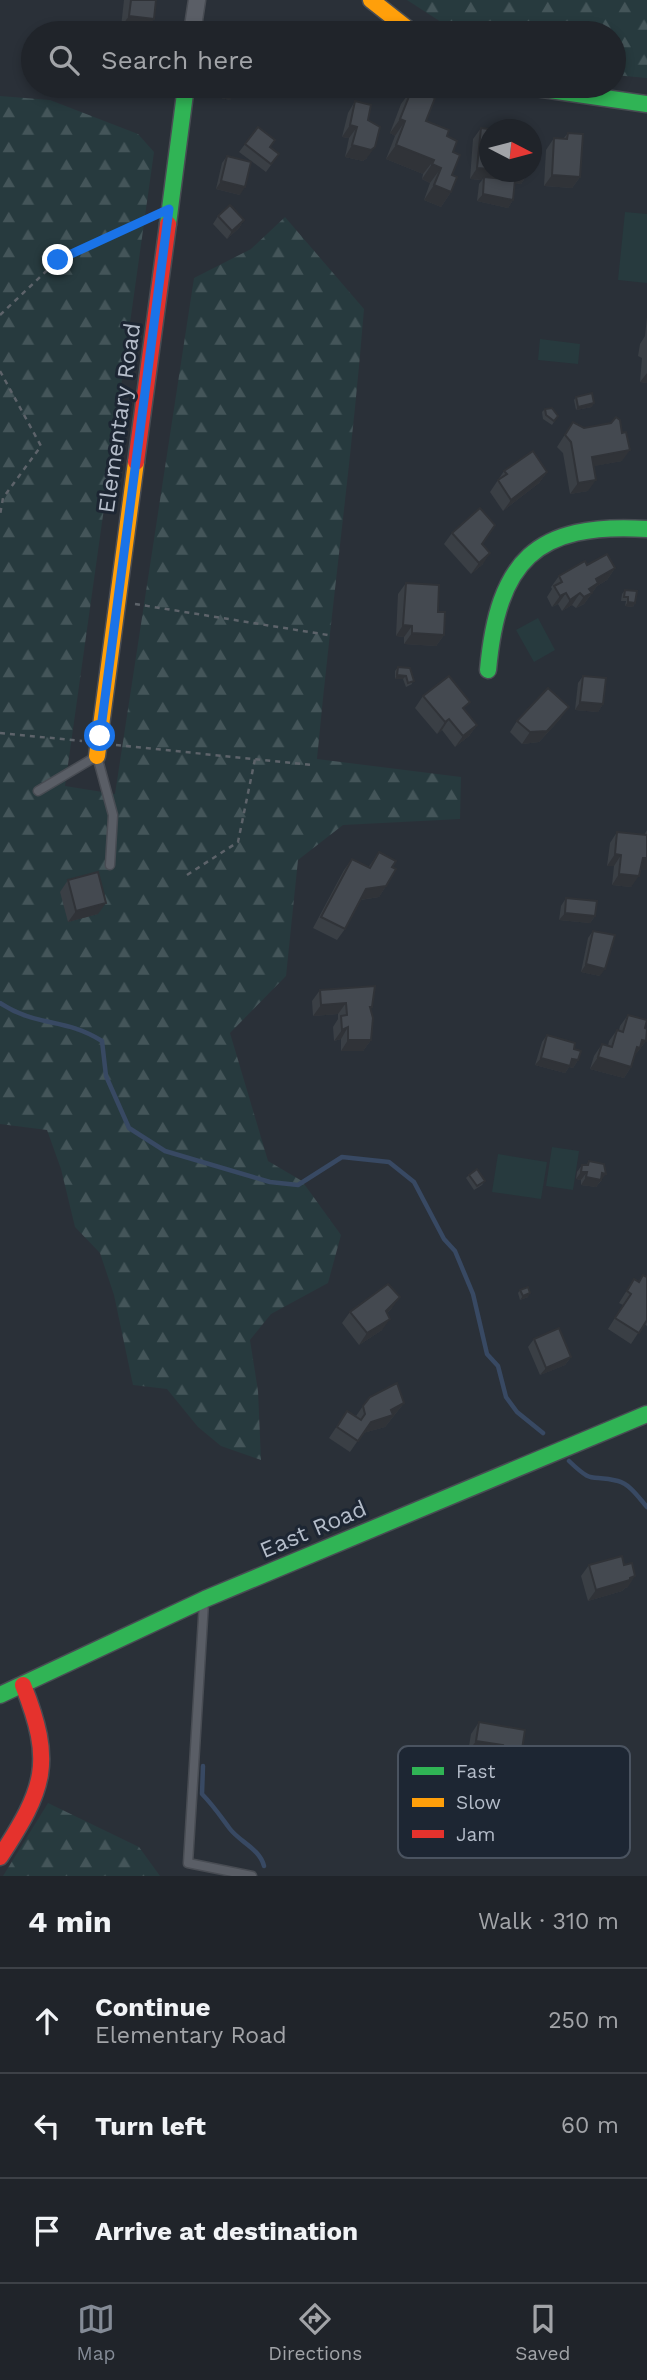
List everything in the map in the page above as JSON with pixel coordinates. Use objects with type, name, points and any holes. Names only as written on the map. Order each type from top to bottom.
[{"type":"street","points":[[194,21],[197,0]]},
{"type":"street","points":[[371,0],[398,21]]},
{"type":"street","name":"Elementary Road","points":[[98,750],[184,98]]},
{"type":"street","points":[[605,98],[647,104]]},
{"type":"street","points":[[488,670],[495,613],[509,578],[548,541],[569,531],[620,526],[647,529]]},
{"type":"street","name":"East Road","points":[[0,1695],[205,1599],[647,1414]]},
{"type":"street","points":[[0,1857],[31,1805],[45,1760],[42,1732],[23,1685]]},
{"type":"lane","points":[[38,792],[98,750],[113,815],[110,865]]},
{"type":"lane","points":[[205,1599],[188,1863],[252,1876]]},
{"type":"path","points":[[0,315],[58,260],[169,209]]},
{"type":"path","points":[[0,371],[41,446],[3,498],[0,515]]},
{"type":"path","points":[[118,602],[328,635]]},
{"type":"path","points":[[0,733],[98,750],[312,765]]},
{"type":"path","points":[[187,876],[238,842],[255,759]]},
{"type":"green space","points":[[407,0],[647,0],[647,78],[626,76],[626,21],[439,21]]},
{"type":"green space","points":[[0,96],[50,100],[138,134],[154,152],[65,786],[115,794],[194,278],[251,249],[285,217],[364,309],[317,759],[461,777],[460,819],[343,825],[298,860],[286,976],[230,1033],[268,1161],[302,1181],[341,1235],[328,1283],[271,1314],[250,1340],[258,1391],[261,1460],[221,1446],[198,1427],[167,1389],[133,1385],[114,1295],[100,1253],[75,1227],[61,1169],[47,1130],[0,1124]]},
{"type":"green space","points":[[625,212],[647,214],[647,283],[618,280]]},
{"type":"green space","points":[[540,339],[580,344],[578,364],[538,360]]},
{"type":"green space","points":[[538,618],[555,650],[534,662],[516,630]]},
{"type":"green space","points":[[552,1147],[579,1151],[573,1190],[546,1186]]},
{"type":"green space","points":[[498,1154],[547,1162],[541,1199],[492,1192]]},
{"type":"green space","points":[[48,1803],[139,1847],[160,1876],[3,1876]]},
{"type":"building","points":[[131,0],[156,0],[154,19],[129,16]]},
{"type":"building","points":[[408,98],[435,98],[426,121],[449,130],[447,136],[457,141],[453,152],[460,155],[452,175],[457,177],[451,192],[434,185],[441,168],[432,164],[434,160],[396,145],[405,121],[400,119]]},
{"type":"building","points":[[355,101],[371,105],[368,120],[380,127],[375,147],[371,150],[352,145],[357,127],[350,125]]},
{"type":"building","points":[[258,127],[275,140],[270,147],[279,154],[271,164],[245,144]]},
{"type":"building","points":[[568,133],[583,134],[580,177],[552,175],[554,138],[567,139]]},
{"type":"building","points":[[227,156],[251,162],[245,187],[221,181]]},
{"type":"building","points":[[484,182],[515,182],[513,200],[483,194]]},
{"type":"building","points":[[230,205],[244,220],[232,231],[218,216]]},
{"type":"building","points":[[592,393],[594,403],[578,407],[576,397]]},
{"type":"building","points":[[552,408],[558,416],[554,421],[546,415],[545,409]]},
{"type":"building","points":[[616,417],[620,420],[622,433],[626,432],[630,450],[592,457],[596,480],[578,483],[571,442],[565,435],[573,422],[584,428],[611,423]]},
{"type":"building","points":[[533,451],[547,472],[511,500],[498,480],[507,474],[504,471]]},
{"type":"building","points":[[480,508],[495,525],[482,544],[490,553],[479,563],[452,533]]},
{"type":"building","points":[[607,554],[615,568],[596,579],[598,583],[589,589],[592,593],[584,597],[580,593],[570,600],[566,593],[560,596],[554,586],[562,582],[559,576],[585,561],[587,565]]},
{"type":"building","points":[[406,583],[439,585],[438,612],[445,612],[444,635],[412,633],[412,626],[403,625]]},
{"type":"building","points":[[625,590],[637,591],[635,603],[628,602],[628,597],[624,597]]},
{"type":"building","points":[[398,667],[410,668],[414,681],[408,683],[406,676],[397,675]]},
{"type":"building","points":[[449,676],[470,702],[463,708],[477,725],[463,736],[449,719],[445,722],[423,696]]},
{"type":"building","points":[[583,676],[606,678],[603,704],[580,702]]},
{"type":"building","points":[[548,688],[569,707],[547,731],[530,732],[517,721]]},
{"type":"building","points":[[617,832],[647,835],[647,858],[643,858],[639,876],[619,874],[621,855],[615,854]]},
{"type":"building","points":[[379,852],[396,861],[392,867],[396,869],[386,886],[366,889],[345,929],[321,917],[352,859],[370,868]]},
{"type":"building","points":[[98,872],[106,903],[76,911],[68,880]]},
{"type":"building","points":[[566,898],[597,901],[595,916],[565,913]]},
{"type":"building","points":[[593,931],[615,935],[605,969],[586,964]]},
{"type":"building","points":[[375,986],[370,1007],[373,1018],[371,1040],[348,1040],[348,1027],[342,1030],[341,1016],[347,1015],[346,1003],[321,1005],[320,990]]},
{"type":"building","points":[[628,1015],[647,1020],[646,1041],[642,1040],[640,1048],[637,1047],[631,1067],[598,1057],[602,1044],[612,1047],[617,1030],[623,1032]]},
{"type":"building","points":[[547,1035],[575,1043],[574,1049],[581,1051],[578,1060],[572,1059],[570,1066],[541,1058]]},
{"type":"building","points":[[589,1161],[604,1164],[606,1174],[602,1173],[601,1180],[586,1177],[587,1172],[581,1172],[582,1165],[588,1165]]},
{"type":"building","points":[[477,1169],[485,1181],[477,1186],[469,1175]]},
{"type":"building","points":[[643,1275],[647,1277],[647,1320],[639,1333],[615,1318],[631,1294],[627,1291],[634,1279],[639,1282]]},
{"type":"building","points":[[388,1284],[400,1297],[386,1311],[390,1319],[367,1333],[350,1312]]},
{"type":"building","points":[[528,1287],[530,1293],[523,1296],[520,1290]]},
{"type":"building","points":[[559,1328],[571,1357],[546,1368],[534,1339]]},
{"type":"building","points":[[397,1383],[404,1403],[391,1410],[393,1415],[371,1422],[358,1441],[337,1427],[347,1411],[361,1420],[365,1414],[363,1406],[370,1397]]},
{"type":"building","points":[[622,1556],[624,1565],[632,1563],[635,1576],[596,1590],[589,1565]]},
{"type":"building","points":[[479,1722],[525,1730],[523,1746],[503,1746],[476,1741]]},
{"type":"waterway","points":[[0,1003],[27,1016],[75,1028],[102,1041],[106,1076],[129,1128],[165,1151],[270,1182],[298,1185],[342,1157],[389,1162],[414,1182],[444,1239],[455,1251],[473,1294],[487,1354],[498,1366],[506,1397],[517,1412],[543,1433]]},
{"type":"waterway","points":[[569,1461],[588,1476],[626,1485],[647,1507]]},
{"type":"waterway","points":[[203,1766],[202,1794],[234,1834],[254,1850],[264,1866]]},
{"type":"traffic: fast","points":[[168,224],[184,98]]},
{"type":"traffic: fast","points":[[605,98],[647,104]]},
{"type":"traffic: fast","points":[[488,670],[493,632],[501,601],[513,576],[529,556],[550,542],[576,533],[608,529],[647,529]]},
{"type":"traffic: fast","points":[[0,1695],[205,1599],[647,1414]]},
{"type":"traffic: slow","points":[[371,0],[398,21]]},
{"type":"traffic: slow","points":[[97,756],[136,462]]},
{"type":"traffic: jam","points":[[136,462],[168,224]]},
{"type":"traffic: jam","points":[[0,1857],[27,1812],[40,1774],[39,1735],[23,1685]]},
{"type":"route","points":[[58,260],[169,209],[100,736]]}]
